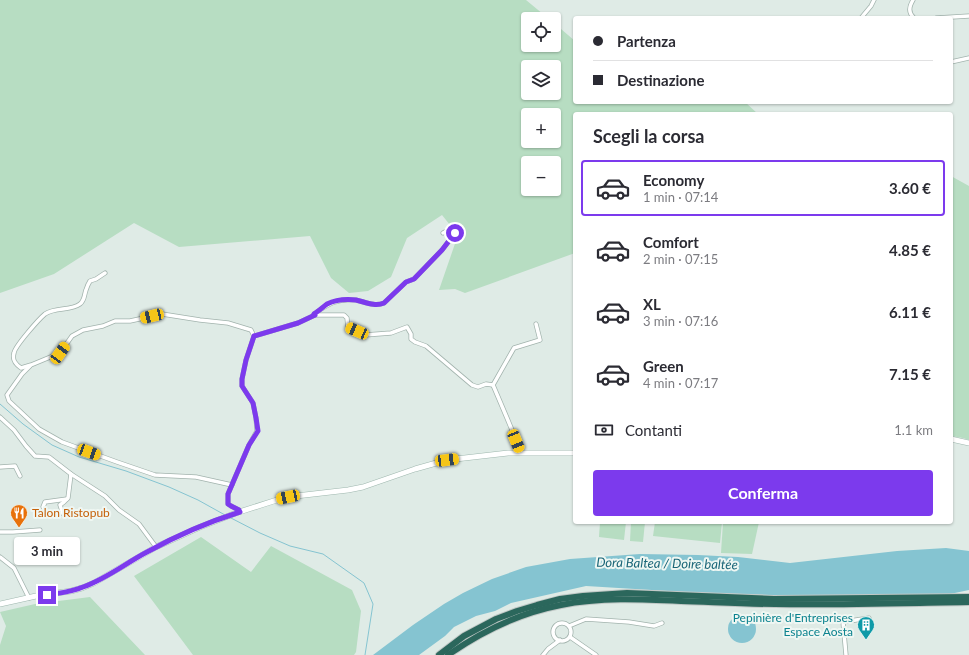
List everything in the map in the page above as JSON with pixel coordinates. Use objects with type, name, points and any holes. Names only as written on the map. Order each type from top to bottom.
[{"type":"highway","points":[[439,655],[464,636],[496,619],[537,605],[560,599],[583,596],[627,593],[774,599],[969,597]]},
{"type":"highway","points":[[448,655],[484,632],[506,622],[541,610],[586,601],[634,599],[775,604],[969,602]]},
{"type":"main road","points":[[953,440],[969,443]]},
{"type":"main road","points":[[0,604],[82,588],[94,583],[156,547],[200,526],[280,499],[364,487],[415,469],[447,460],[521,452],[573,453]]},
{"type":"street","points":[[863,16],[874,0]]},
{"type":"street","points":[[912,16],[910,7],[913,0]]},
{"type":"street","points":[[953,17],[969,16]]},
{"type":"street","points":[[953,62],[969,58]]},
{"type":"street","points":[[315,315],[314,314],[328,304],[337,301],[355,300],[380,305],[384,303],[406,282],[414,279],[442,250],[460,229],[460,227],[456,226],[443,233]]},
{"type":"street","points":[[105,273],[90,281],[80,304],[72,308],[57,309],[45,314],[35,323],[14,352],[14,360],[16,365],[21,368],[31,366],[60,353],[72,336],[83,330],[103,326],[115,321],[130,321],[162,314],[228,323],[251,330],[254,336],[246,360],[242,386],[253,403],[258,431],[249,445],[228,494],[228,504],[239,510],[238,512]]},
{"type":"street","points":[[254,336],[298,323],[315,315],[344,315],[347,318],[348,328],[365,335],[391,333],[407,327],[411,334],[411,339],[426,346],[472,385],[478,387],[486,384],[493,385]]},
{"type":"street","points":[[493,385],[514,348],[540,340],[536,324]]},
{"type":"street","points":[[31,366],[22,374],[8,395],[9,401],[39,429],[62,442],[155,475],[196,477],[232,485]]},
{"type":"street","points":[[493,385],[521,452]]},
{"type":"street","points":[[0,417],[14,430],[35,456],[49,457],[105,496],[119,510],[139,524],[156,547]]},
{"type":"street","points":[[0,467],[15,466],[20,476]]},
{"type":"street","points":[[63,514],[60,504],[68,498],[72,474]]},
{"type":"street","points":[[46,515],[43,507],[45,502],[68,498]]},
{"type":"street","points":[[0,532],[40,530]]},
{"type":"street","points":[[0,557],[14,568],[29,598]]},
{"type":"street","points":[[846,655],[843,622],[869,618]]},
{"type":"street","points":[[560,640],[554,633],[555,627],[560,623],[569,626],[586,619],[629,622],[654,626],[662,623]]},
{"type":"street","points":[[569,626],[571,631],[570,637]]},
{"type":"street","points":[[543,655],[560,640],[565,640],[570,637]]},
{"type":"street","points":[[570,637],[596,655]]},
{"type":"green space","points":[[0,0],[526,0],[541,12],[521,12],[521,52],[561,52],[561,29],[573,39],[573,104],[747,104],[756,112],[573,112],[573,254],[465,293],[455,289],[439,290],[458,235],[442,215],[407,238],[391,277],[368,291],[349,293],[331,278],[310,236],[179,247],[134,223],[54,274],[0,293]]},
{"type":"green space","points":[[953,177],[969,186],[969,440],[953,436]]},
{"type":"green space","points":[[600,524],[626,524],[624,540],[599,537]]},
{"type":"green space","points":[[631,524],[645,524],[643,542],[630,541]]},
{"type":"green space","points":[[655,524],[722,524],[720,543],[653,536]]},
{"type":"green space","points":[[723,524],[759,524],[752,554],[721,553]]},
{"type":"green space","points":[[201,537],[251,572],[271,546],[352,590],[361,611],[356,652],[354,655],[193,655],[134,576]]},
{"type":"green space","points":[[90,597],[145,655],[0,655],[0,645],[6,626],[0,612],[35,604]]},
{"type":"water","name":"Dora Baltea / Doire baltée","points":[[946,548],[969,551],[969,590],[950,594],[796,596],[684,592],[586,586],[511,603],[495,611],[476,616],[454,627],[445,636],[419,655],[373,655],[413,625],[463,593],[492,579],[526,567],[570,559],[640,554],[738,557],[790,563],[897,551]]},
{"type":"water","points":[[742,615],[752,619],[756,629],[752,639],[742,643],[732,639],[728,629],[732,619]]},
{"type":"waterway","points":[[0,404],[23,424],[52,445],[79,457],[126,471],[169,487],[198,500],[225,515]]},
{"type":"waterway","points":[[229,517],[290,546],[323,554],[364,583],[373,604],[365,655]]},
{"type":"place","name":"Talon Ristopub","points":[[19,528]]},
{"type":"place","name":"Pepinière d'Entreprises Espace Aosta","points":[[866,640]]},
{"type":"route","points":[[47,595],[71,591],[94,583],[156,547],[200,526],[240,512],[228,504],[228,494],[249,445],[258,431],[253,403],[242,386],[246,360],[254,336],[298,323],[315,315],[314,314],[333,302],[355,300],[380,305],[384,303],[406,282],[414,279],[442,250],[455,233]]}]
